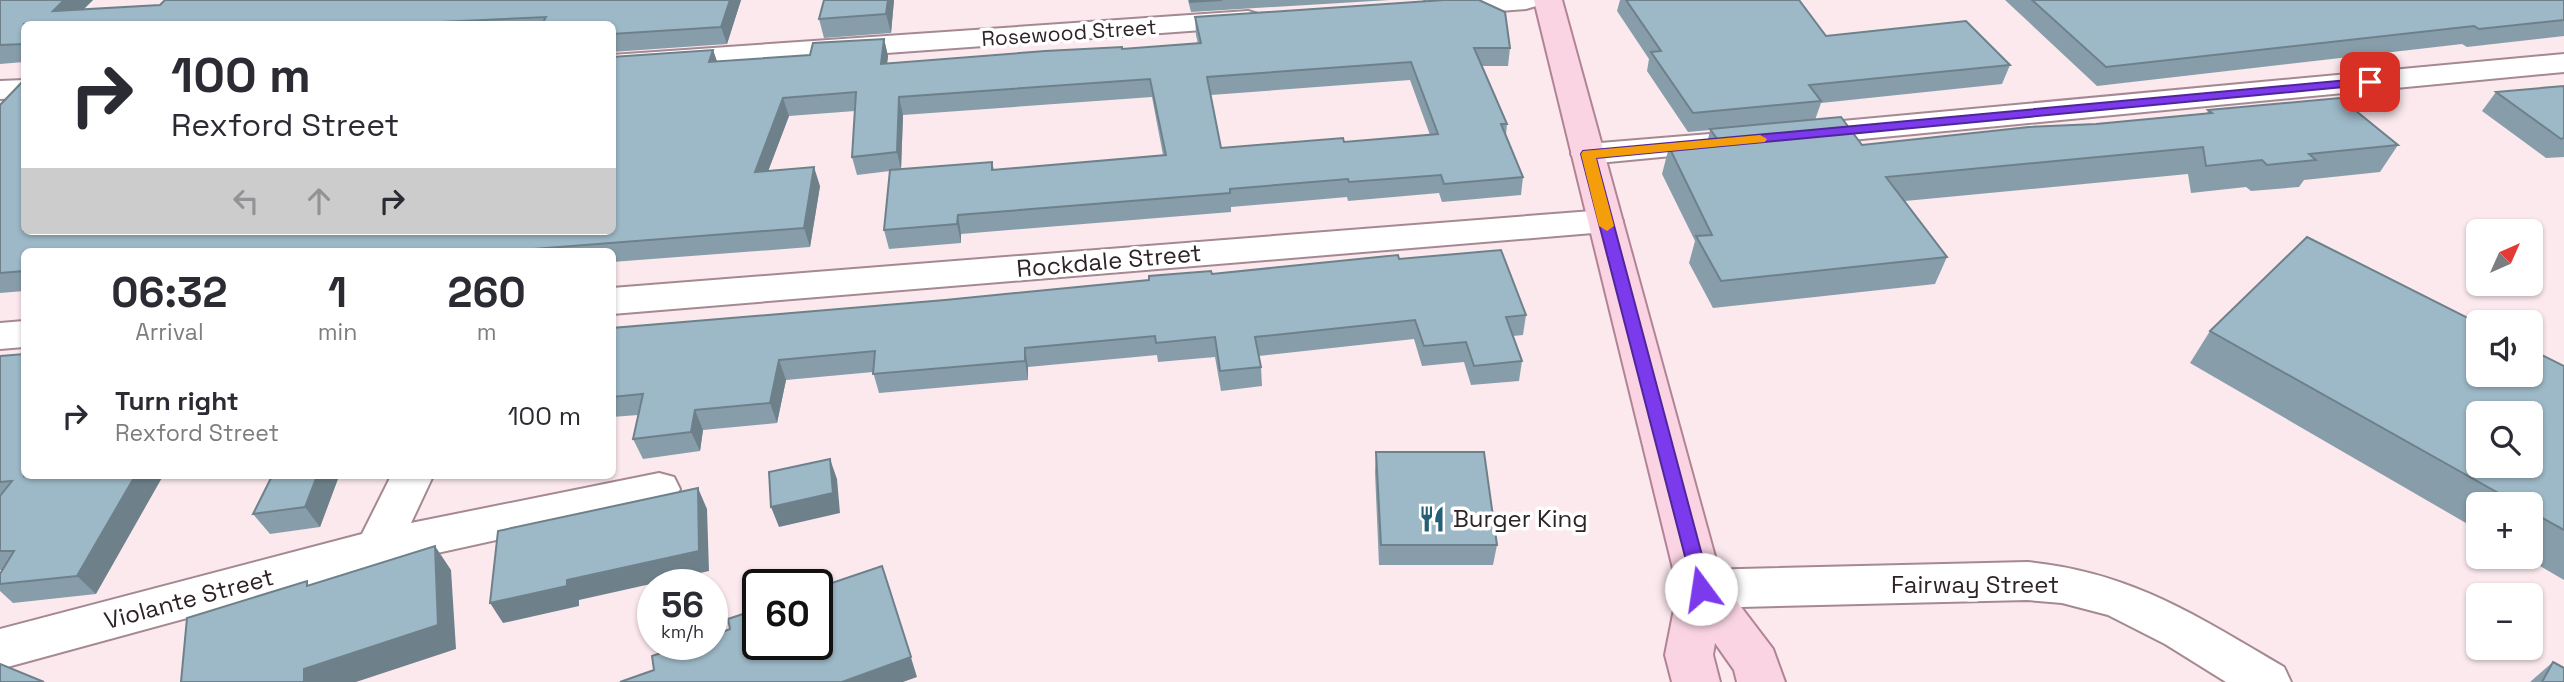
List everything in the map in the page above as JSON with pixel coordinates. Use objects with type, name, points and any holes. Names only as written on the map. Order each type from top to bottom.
[{"type":"main road","points":[[1548,0],[1701,589],[1756,663],[1762,682]]},
{"type":"main road","points":[[1696,682],[1689,655],[1701,589]]},
{"type":"street","points":[[1410,8],[1526,0]]},
{"type":"street","name":"Rosewood Street","points":[[616,64],[1272,18]]},
{"type":"street","points":[[1588,154],[2564,63]]},
{"type":"street","points":[[0,90],[21,89]]},
{"type":"street","name":"Rockdale Street","points":[[616,300],[1605,221]]},
{"type":"street","points":[[0,335],[21,334]]},
{"type":"street","points":[[378,548],[411,479]]},
{"type":"street","name":"Violante Street","points":[[0,649],[378,548],[659,489]]},
{"type":"street","name":"Fairway Street","points":[[1701,589],[2027,582],[2078,585],[2135,604],[2267,682]]},
{"type":"building","points":[[0,0],[64,0],[53,11],[160,5],[165,0],[730,0],[721,27],[616,34],[616,21],[544,21],[546,17],[461,21],[21,21],[21,44],[0,45]]},
{"type":"building","points":[[824,0],[888,0],[886,14],[819,19]]},
{"type":"building","points":[[1190,0],[1222,0],[1190,2]]},
{"type":"building","points":[[1479,0],[1505,12],[1510,48],[1474,48],[1507,124],[1501,124],[1523,177],[1444,184],[1441,175],[1349,182],[1348,179],[1230,189],[1230,193],[958,215],[957,224],[884,230],[890,170],[992,162],[992,170],[1166,155],[1150,79],[899,97],[897,152],[852,157],[856,92],[783,98],[755,172],[814,167],[804,228],[546,248],[21,248],[21,271],[0,273],[0,105],[21,83],[21,235],[616,235],[616,57],[713,50],[709,62],[810,55],[813,43],[884,39],[881,64],[1045,51],[1201,43],[1195,17]],"holes":[[[1411,62],[1438,134],[1344,142],[1343,138],[1221,148],[1207,77]]]},
{"type":"building","points":[[1626,0],[1799,0],[1826,36],[1966,21],[2010,65],[1809,85],[1821,101],[1693,113],[1651,52],[1661,51]]},
{"type":"building","points":[[2032,0],[2564,0],[2564,20],[2479,29],[2474,26],[2106,67]]},
{"type":"building","points":[[2564,86],[2564,138],[2561,139],[2496,92]]},
{"type":"building","points":[[2340,98],[2398,145],[2309,154],[2316,160],[2267,165],[2262,160],[2206,166],[2203,147],[1886,177],[1947,257],[1721,281],[1696,236],[1712,235],[1669,147],[1720,143],[1710,129],[1841,117],[1862,145],[2029,127],[2096,124],[2212,113],[2208,110]]},
{"type":"building","points":[[2307,237],[2466,317],[2466,387],[2543,387],[2543,356],[2564,366],[2564,530],[2543,518],[2543,492],[2497,492],[2472,478],[2543,478],[2543,401],[2466,401],[2466,475],[2210,331]]},
{"type":"building","points":[[1501,250],[1526,315],[1506,317],[1522,361],[1474,366],[1466,342],[1424,346],[1415,320],[1255,337],[1261,367],[1220,371],[1215,337],[1156,343],[1155,336],[1025,348],[1025,361],[873,374],[875,351],[779,360],[770,403],[695,410],[691,432],[633,439],[643,394],[616,397],[616,328],[945,300],[1149,280],[1149,276],[1211,271],[1212,274],[1398,255],[1399,259]]},
{"type":"building","points":[[21,354],[21,479],[133,479],[77,576],[0,584],[0,574],[14,551],[0,551],[0,496],[12,481],[0,482],[0,356]]},
{"type":"building","name":"Burger King","points":[[1376,452],[1484,452],[1497,545],[1381,545]]},
{"type":"building","points":[[830,459],[833,493],[771,507],[769,472]]},
{"type":"building","points":[[270,479],[316,479],[305,507],[253,514]]},
{"type":"building","points":[[698,488],[699,551],[567,580],[567,586],[490,603],[498,531]]},
{"type":"building","points":[[435,546],[438,625],[304,669],[304,682],[181,682],[187,618],[307,581],[307,586]]},
{"type":"building","points":[[882,566],[911,657],[842,682],[620,682],[654,670],[653,660],[728,660],[728,619],[742,614],[742,660],[833,660],[833,583]]},
{"type":"building","points":[[2553,662],[2564,668],[2564,682],[2542,682]]},
{"type":"building","points":[[0,664],[44,682],[0,682]]},
{"type":"slow traffic","points":[[1607,226],[1588,154],[1760,139]]},
{"type":"place","name":"Burger King","points":[[1432,519]]},
{"type":"route","points":[[1701,589],[1588,154],[2370,82]]}]
